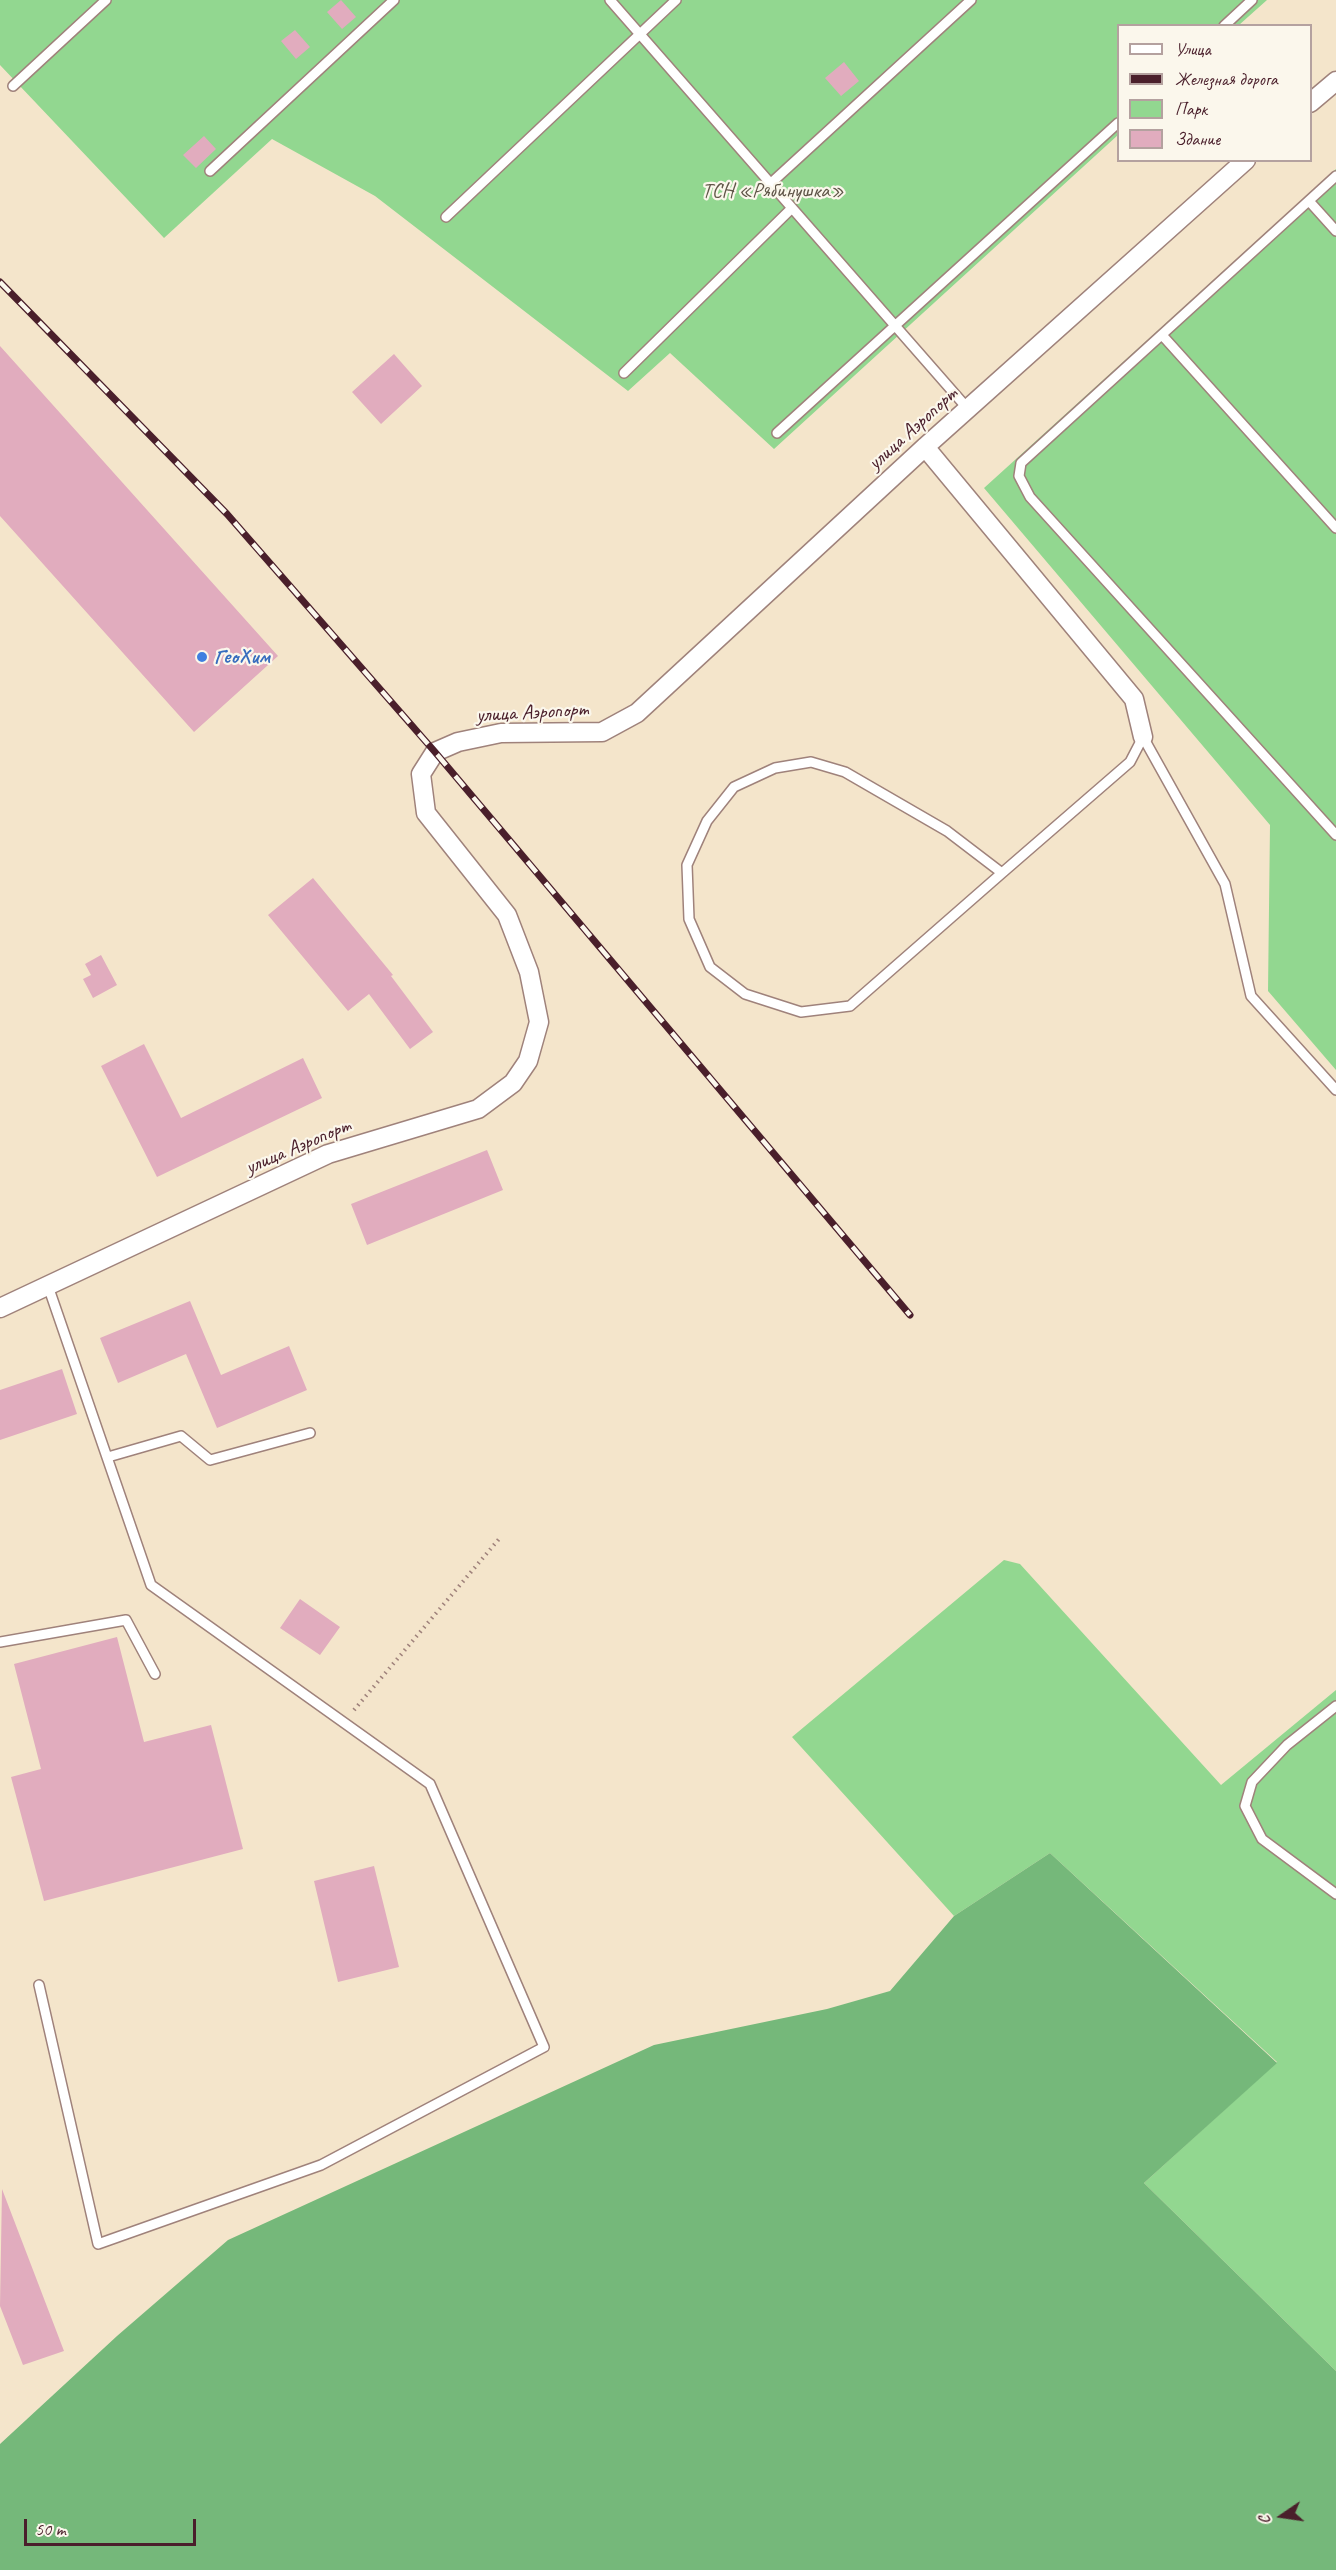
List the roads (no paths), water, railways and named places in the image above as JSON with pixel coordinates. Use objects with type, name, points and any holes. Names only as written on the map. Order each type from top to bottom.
[{"type":"street","points":[[1312,102],[1336,81]]},
{"type":"street","name":"улица Аэропорт","points":[[0,1308],[328,1154],[478,1109],[513,1083],[528,1061],[539,1022],[529,972],[507,915],[426,813],[421,774],[435,752],[458,742],[501,733],[602,732],[638,713],[925,447],[1244,162]]},
{"type":"street","points":[[925,447],[1134,699],[1143,736]]},
{"type":"lane","points":[[13,86],[106,0]]},
{"type":"lane","points":[[210,171],[394,0]]},
{"type":"lane","points":[[610,0],[968,410]]},
{"type":"lane","points":[[446,217],[676,0]]},
{"type":"lane","points":[[770,183],[970,0]]},
{"type":"lane","points":[[1226,24],[1252,0]]},
{"type":"lane","points":[[777,433],[1117,125]]},
{"type":"lane","points":[[1336,176],[1021,463],[1019,476],[1030,497],[1336,835]]},
{"type":"lane","points":[[1309,201],[1336,231]]},
{"type":"lane","points":[[624,373],[792,208]]},
{"type":"lane","points":[[1162,335],[1336,528]]},
{"type":"lane","points":[[1002,873],[947,831],[845,771],[811,762],[775,768],[734,787],[714,812],[687,865],[689,919],[710,967],[745,994],[801,1012],[850,1006],[1130,762],[1143,736]]},
{"type":"lane","points":[[1143,736],[1225,884],[1251,996],[1336,1090]]},
{"type":"lane","points":[[39,1985],[98,2244],[321,2165],[544,2047],[430,1784],[152,1586],[48,1286]]},
{"type":"lane","points":[[108,1457],[181,1436],[210,1460],[310,1432]]},
{"type":"lane","points":[[0,1642],[126,1620],[156,1674]]},
{"type":"lane","points":[[1336,1706],[1287,1745],[1252,1782],[1245,1806],[1262,1839],[1336,1894]]},
{"type":"railway","points":[[0,282],[227,514],[435,752],[910,1315]]},
{"type":"place","name":"ГеоХим","points":[[202,657]]},
{"type":"park label","name":"ТСН «Рябинушка»","points":[[773,191]]}]
